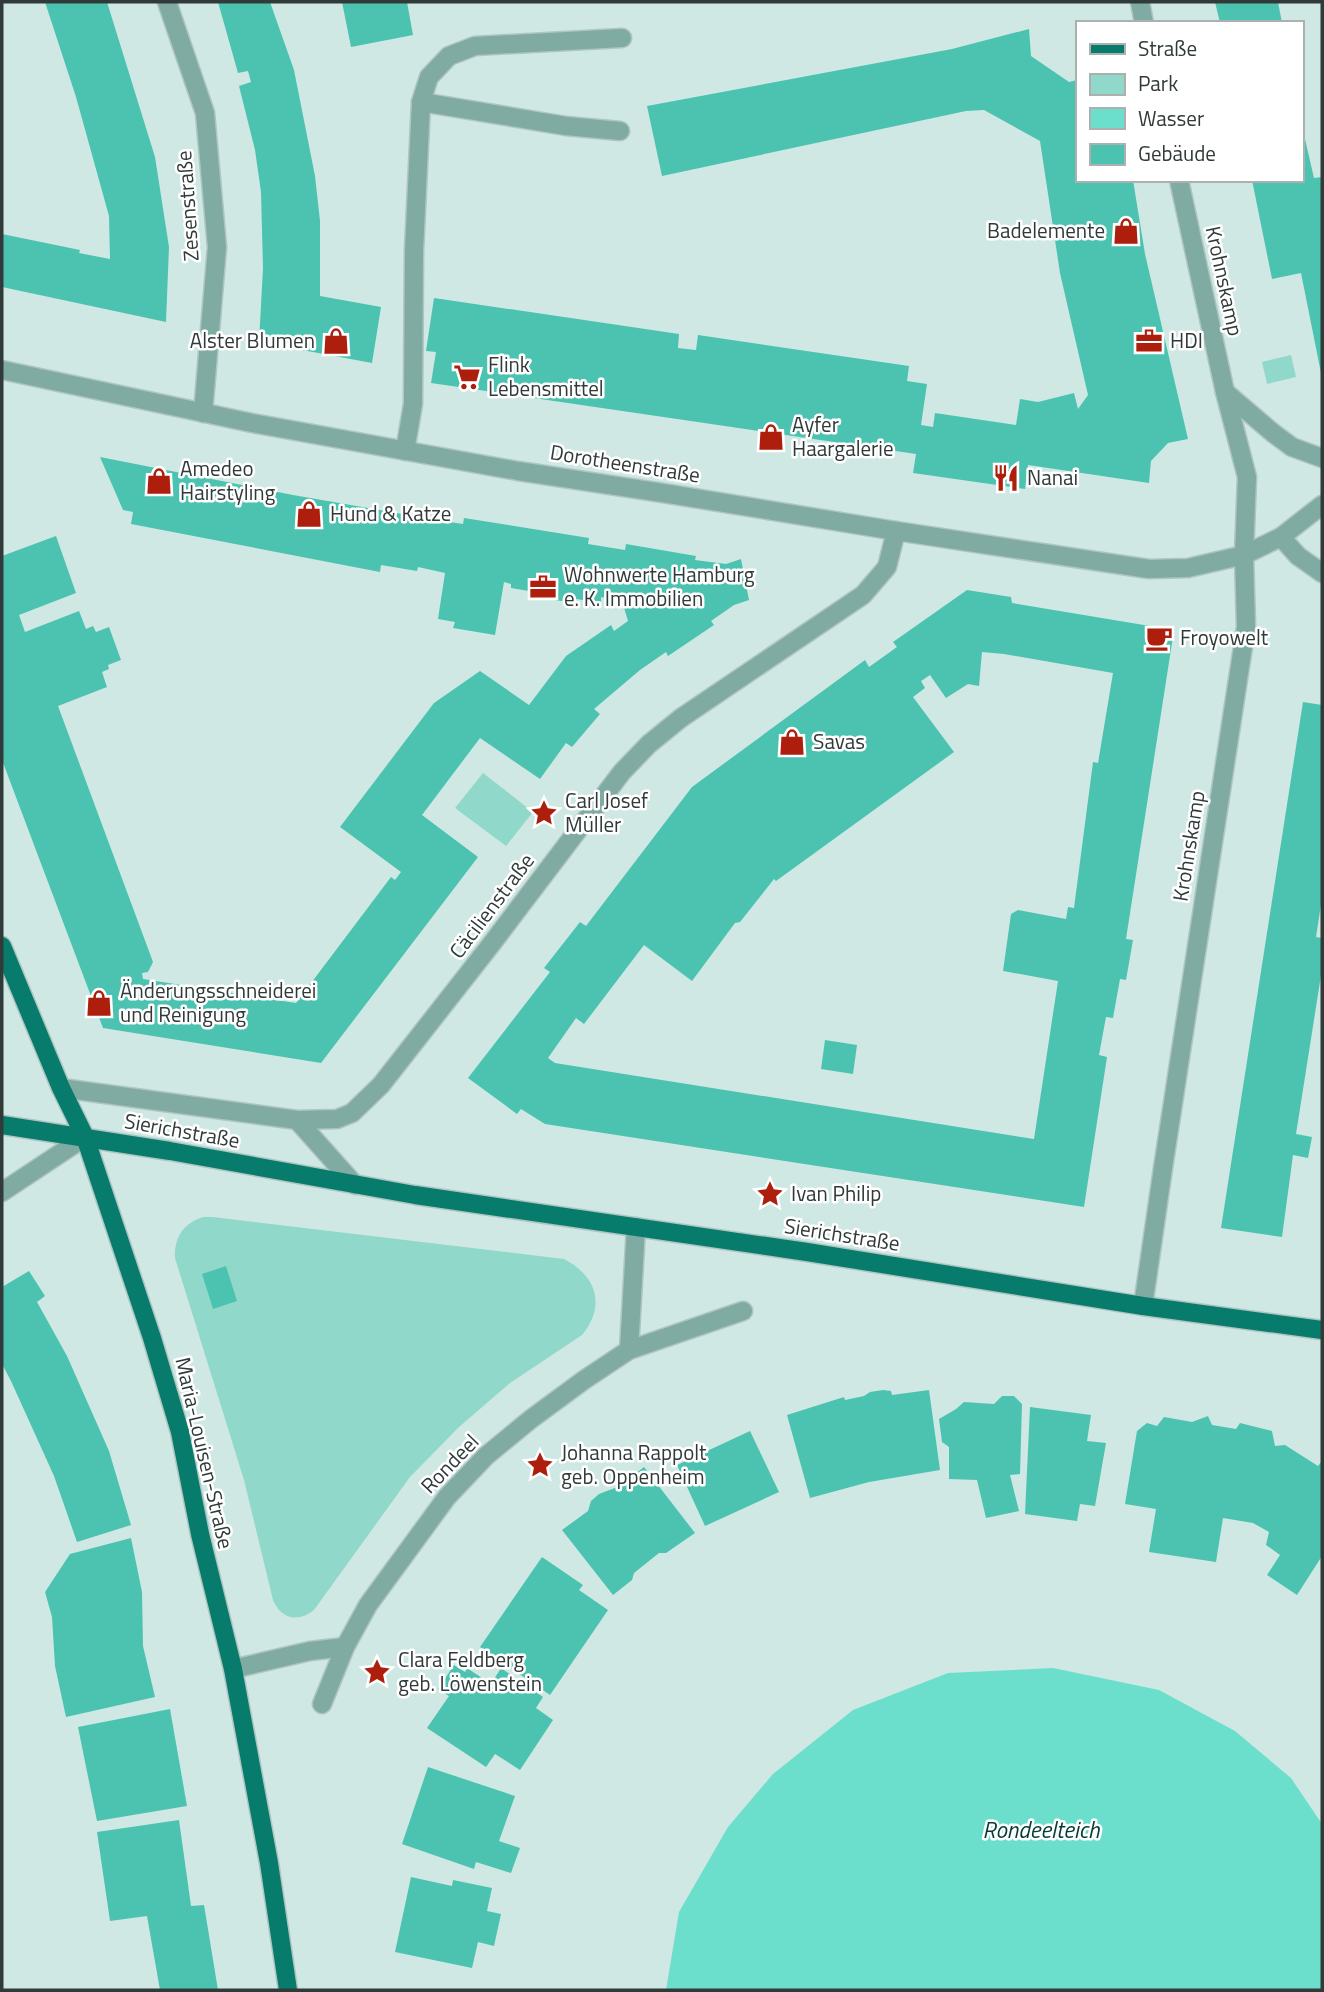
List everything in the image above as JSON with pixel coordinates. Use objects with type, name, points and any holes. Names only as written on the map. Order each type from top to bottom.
[{"type":"main road","name":"Maria-Louisen-Straße","points":[[2,946],[61,1088],[85,1137],[152,1338],[180,1432],[200,1534],[233,1670],[270,1863],[288,1990]]},
{"type":"main road","name":"Sierichstraße","points":[[2,1125],[170,1151],[355,1185],[807,1252],[1143,1306],[1322,1330]]},
{"type":"street","name":"Zesenstraße","points":[[167,2],[205,113],[217,247],[203,412]]},
{"type":"street","points":[[1140,2],[1144,21]]},
{"type":"street","points":[[405,451],[413,404],[414,251],[421,102],[429,77],[449,56],[475,46],[622,38]]},
{"type":"street","points":[[421,102],[514,118],[620,131]]},
{"type":"street","name":"Krohnskamp","points":[[1143,1306],[1246,627],[1244,555],[1247,477],[1225,392],[1179,182]]},
{"type":"street","name":"Dorotheenstraße","points":[[2,370],[203,412],[518,471],[1149,569],[1188,568],[1244,555],[1281,537],[1322,505]]},
{"type":"street","points":[[1225,392],[1292,447],[1322,458]]},
{"type":"street","name":"Cäcilienstraße","points":[[297,1120],[337,1119],[352,1113],[366,1101],[493,942],[622,772],[649,744],[681,718],[863,595],[887,567],[896,531]]},
{"type":"street","points":[[1281,537],[1298,556],[1322,573]]},
{"type":"street","name":"Sierichstraße","points":[[61,1088],[297,1120]]},
{"type":"street","points":[[297,1120],[355,1185]]},
{"type":"street","points":[[2,1192],[85,1137]]},
{"type":"street","points":[[629,1350],[636,1227]]},
{"type":"street","name":"Rondeel","points":[[322,1704],[345,1647],[368,1605],[447,1497],[486,1456],[531,1419],[629,1350],[743,1311]]},
{"type":"street","points":[[233,1670],[310,1651],[345,1647]]},
{"type":"green space","points":[[1291,355],[1296,377],[1267,384],[1262,362]]},
{"type":"green space","points":[[483,773],[533,812],[506,846],[455,808]]},
{"type":"green space","points":[[203,1217],[564,1259],[584,1274],[594,1293],[594,1313],[582,1335],[510,1383],[459,1427],[410,1477],[314,1610],[302,1617],[285,1615],[273,1600],[244,1480],[175,1258],[178,1237],[190,1223]]},
{"type":"water","name":"Rondeelteich","points":[[1053,1668],[1159,1690],[1235,1731],[1291,1778],[1322,1824],[1322,1990],[666,1990],[679,1912],[728,1827],[773,1774],[853,1710],[948,1673]]},
{"type":"building","points":[[45,2],[107,2],[155,157],[169,247],[166,322],[2,287],[2,234],[110,259],[109,216],[76,97]]},
{"type":"building","points":[[218,2],[270,2],[294,70],[315,176],[320,221],[320,296],[381,307],[372,363],[259,342],[263,268],[261,192],[255,150],[239,86],[251,82],[248,71],[238,73]]},
{"type":"building","points":[[342,2],[407,2],[413,35],[351,47]]},
{"type":"building","points":[[1215,2],[1278,2],[1282,21],[1220,21]]},
{"type":"building","points":[[1029,29],[1031,56],[1069,82],[1076,80],[1076,182],[1133,182],[1145,254],[1188,439],[1168,443],[1151,461],[1149,483],[1028,465],[1025,489],[913,473],[916,454],[431,383],[436,352],[426,351],[434,298],[679,334],[678,348],[696,350],[698,335],[909,366],[907,381],[927,384],[921,425],[933,427],[935,413],[1016,425],[1020,399],[1038,402],[1074,393],[1078,409],[1088,395],[1060,273],[1040,141],[984,110],[966,111],[662,176],[647,106],[952,49]]},
{"type":"building","points":[[1303,131],[1314,178],[1322,177],[1321,373],[1301,273],[1272,279],[1252,182],[1303,182]]},
{"type":"building","points":[[100,457],[443,521],[463,524],[464,518],[589,538],[588,544],[625,550],[626,544],[696,556],[695,560],[726,564],[741,559],[749,600],[734,605],[711,621],[714,625],[668,656],[666,652],[640,670],[594,709],[600,714],[572,747],[566,743],[540,779],[480,738],[422,815],[478,857],[321,1063],[103,1028],[2,760],[2,556],[56,536],[76,593],[19,615],[25,632],[79,611],[86,629],[93,626],[96,632],[109,627],[121,660],[108,665],[109,669],[102,672],[107,687],[58,706],[153,962],[148,972],[142,973],[143,979],[296,1003],[391,877],[395,880],[401,872],[340,827],[434,703],[480,671],[529,705],[566,656],[611,625],[614,631],[628,621],[622,601],[601,597],[601,603],[570,598],[569,602],[540,598],[541,593],[511,588],[511,584],[504,582],[495,635],[453,628],[455,622],[438,619],[445,573],[418,567],[417,571],[381,565],[380,572],[131,524],[133,512],[123,510]]},
{"type":"building","points":[[967,590],[1011,597],[1012,603],[1174,630],[1126,939],[1133,940],[1126,980],[1120,979],[1113,1018],[1106,1017],[1099,1055],[1107,1057],[1084,1207],[545,1124],[521,1109],[517,1114],[468,1078],[550,972],[544,968],[580,922],[586,926],[692,787],[865,660],[869,667],[897,647],[893,642]],"holes":[[[982,652],[1113,673],[1098,763],[1093,762],[1074,908],[1068,907],[1066,919],[1018,910],[1011,914],[1003,971],[1058,981],[1034,1139],[555,1063],[548,1058],[576,1018],[584,1024],[644,945],[692,981],[735,923],[740,922],[774,879],[776,881],[954,752],[913,697],[925,688],[921,681],[930,675],[946,698],[968,684],[979,686]]]},
{"type":"building","points":[[1303,702],[1322,705],[1322,898],[1316,937],[1322,938],[1322,969],[1296,1134],[1312,1137],[1308,1158],[1293,1155],[1282,1237],[1221,1228]]},
{"type":"building","points":[[825,1040],[857,1045],[853,1074],[821,1069]]},
{"type":"building","points":[[226,1266],[237,1301],[213,1309],[202,1274]]},
{"type":"building","points":[[29,1271],[45,1296],[37,1302],[67,1356],[109,1451],[131,1525],[77,1542],[54,1476],[2,1364],[2,1287]]},
{"type":"building","points":[[883,1390],[891,1391],[892,1395],[929,1390],[940,1470],[869,1482],[810,1498],[787,1415],[844,1397],[845,1400]]},
{"type":"building","points":[[1002,1396],[1014,1396],[1022,1404],[1020,1474],[1010,1475],[1019,1511],[986,1518],[977,1480],[949,1479],[949,1447],[942,1442],[939,1419],[964,1402],[994,1404]]},
{"type":"building","points":[[1030,1407],[1091,1415],[1087,1441],[1106,1443],[1095,1506],[1080,1504],[1077,1521],[1025,1514]]},
{"type":"building","points":[[1208,1416],[1212,1425],[1236,1429],[1240,1423],[1272,1431],[1275,1446],[1285,1445],[1318,1466],[1322,1461],[1322,1556],[1297,1595],[1267,1575],[1280,1555],[1266,1545],[1269,1532],[1253,1523],[1223,1518],[1216,1562],[1149,1552],[1156,1509],[1125,1504],[1137,1431],[1147,1423],[1157,1426],[1164,1417],[1192,1422]]},
{"type":"building","points":[[750,1431],[779,1492],[705,1526],[677,1465]]},
{"type":"building","points":[[644,1467],[695,1533],[666,1553],[659,1553],[613,1595],[562,1530],[588,1511],[591,1501],[599,1494],[620,1486]]},
{"type":"building","points":[[131,1538],[142,1592],[143,1646],[155,1697],[66,1717],[55,1666],[52,1617],[45,1592],[70,1554]]},
{"type":"building","points":[[542,1557],[583,1585],[579,1590],[608,1610],[550,1695],[480,1647]]},
{"type":"building","points":[[454,1665],[465,1672],[467,1668],[491,1684],[501,1668],[543,1697],[536,1708],[553,1720],[520,1770],[495,1754],[486,1767],[427,1728],[449,1696],[438,1689]]},
{"type":"building","points":[[170,1709],[187,1806],[97,1821],[78,1727]]},
{"type":"building","points":[[428,1767],[515,1796],[499,1841],[520,1848],[511,1873],[476,1862],[474,1869],[402,1844]]},
{"type":"building","points":[[179,1820],[191,1906],[204,1905],[218,1990],[160,1990],[147,1916],[110,1921],[97,1832]]},
{"type":"building","points":[[411,1877],[452,1886],[453,1880],[492,1888],[487,1911],[501,1914],[494,1946],[478,1942],[472,1968],[395,1952]]},
{"type":"place","name":"Badelemente","points":[[1126,231]]},
{"type":"place","name":"Alster Blumen","points":[[336,341]]},
{"type":"place","name":"HDI","points":[[1149,341]]},
{"type":"place","name":"Flink Lebensmittel","points":[[467,377]]},
{"type":"place","name":"Ayfer Haargalerie","points":[[771,437]]},
{"type":"place","name":"Nanai","points":[[1006,478]]},
{"type":"place","name":"Amedeo Hairstyling","points":[[159,481]]},
{"type":"place","name":"Hund & Katze","points":[[309,514]]},
{"type":"place","name":"Wohnwerte Hamburg e. K. Immobilien","points":[[543,587]]},
{"type":"place","name":"Froyowelt","points":[[1159,638]]},
{"type":"place","name":"Savas","points":[[792,742]]},
{"type":"place","name":"Carl Josef Müller","points":[[544,813]]},
{"type":"place","name":"Änderungsschneiderei und Reinigung","points":[[99,1003]]},
{"type":"place","name":"Ivan Philip","points":[[770,1194]]},
{"type":"place","name":"Johanna Rappolt geb. Oppenheim","points":[[540,1465]]},
{"type":"place","name":"Clara Feldberg geb. Löwenstein","points":[[377,1672]]}]
